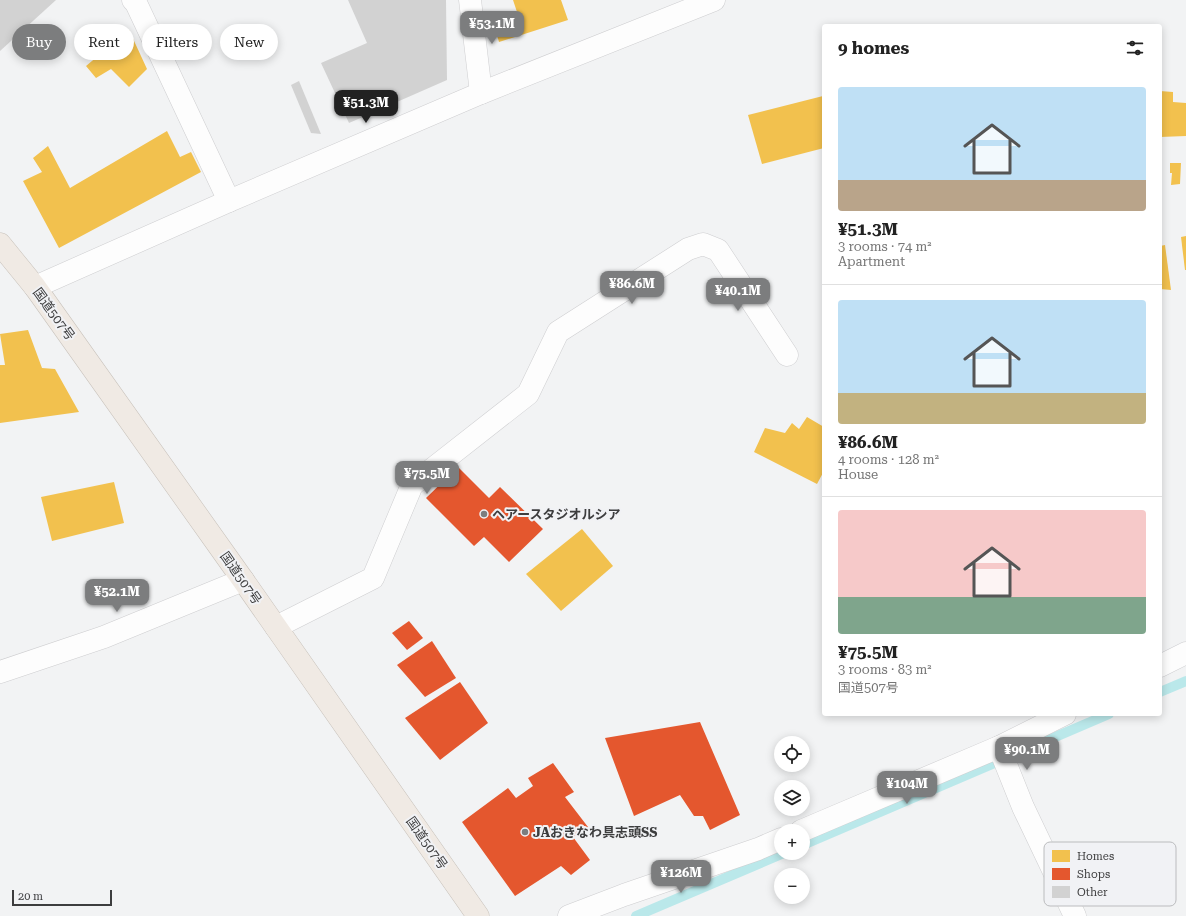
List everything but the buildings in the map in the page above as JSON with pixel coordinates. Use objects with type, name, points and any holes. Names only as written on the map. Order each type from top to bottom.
[{"type":"highway","name":"国道507号","points":[[0,244],[35,287],[243,580],[478,916]]},
{"type":"street","points":[[133,0],[136,3],[229,201]]},
{"type":"street","points":[[470,0],[481,94]]},
{"type":"street","points":[[35,287],[229,201],[481,94],[714,0]]},
{"type":"street","points":[[276,627],[373,578],[412,485],[528,394],[558,332],[688,249],[703,244],[718,250],[787,355]]},
{"type":"street","points":[[0,672],[104,637],[243,580]]},
{"type":"street","points":[[1162,665],[1186,653]]},
{"type":"street","points":[[810,827],[999,747],[1061,716]]},
{"type":"street","points":[[999,747],[1023,807],[1044,851]]},
{"type":"street","points":[[569,916],[774,842]]},
{"type":"street","points":[[1070,906],[1075,916]]},
{"type":"waterway","points":[[1162,691],[1186,681]]},
{"type":"waterway","points":[[810,842],[1104,716]]},
{"type":"waterway","points":[[636,916],[774,857]]},
{"type":"place","name":"ヘアースタジオルシア","points":[[484,514]]},
{"type":"place","name":"JAおきなわ具志頭SS","points":[[525,832]]}]
